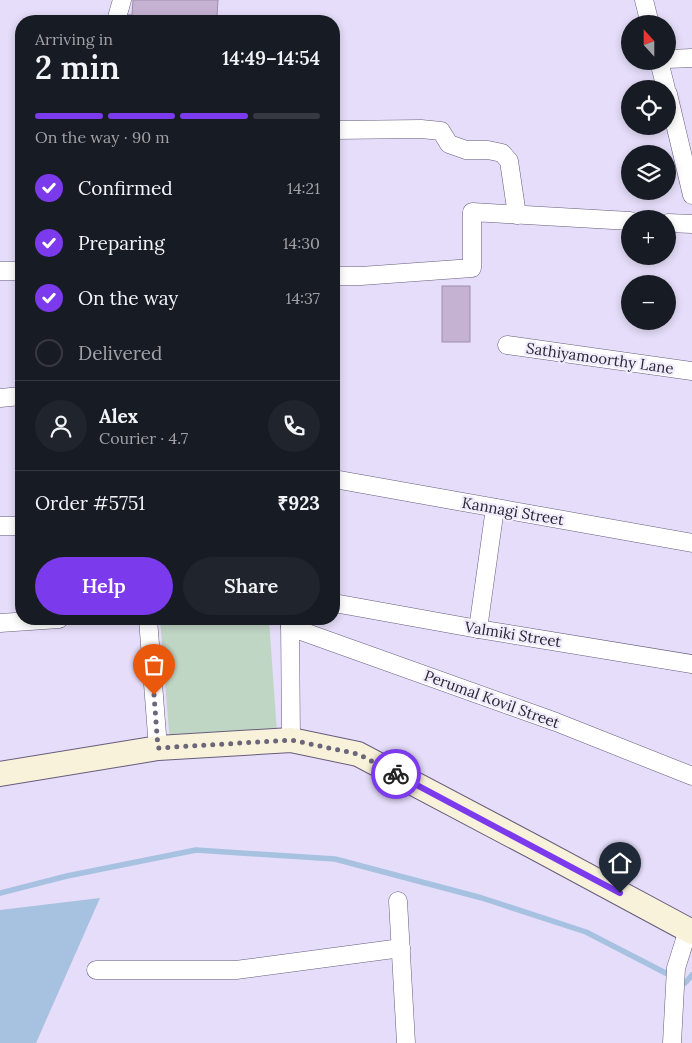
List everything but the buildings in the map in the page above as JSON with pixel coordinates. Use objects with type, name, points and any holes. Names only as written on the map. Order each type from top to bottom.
[{"type":"street","points":[[118,15],[122,0]]},
{"type":"street","points":[[644,0],[648,15]]},
{"type":"street","points":[[676,59],[692,58]]},
{"type":"street","points":[[676,128],[692,195]]},
{"type":"street","points":[[340,130],[421,129],[441,131],[449,144],[466,150],[488,150],[502,153],[509,161],[517,215]]},
{"type":"street","points":[[340,276],[472,268],[472,212],[621,221]]},
{"type":"street","points":[[676,223],[692,224]]},
{"type":"street","points":[[0,271],[15,271]]},
{"type":"street","name":"Sathiyamoorthy Lane","points":[[507,345],[692,370]]},
{"type":"street","points":[[0,398],[15,397]]},
{"type":"street","name":"Kannagi Street","points":[[340,480],[692,543]]},
{"type":"street","points":[[478,629],[495,508]]},
{"type":"street","points":[[0,526],[15,526]]},
{"type":"street","name":"Valmiki Street","points":[[340,604],[692,664]]},
{"type":"street","points":[[0,623],[15,622]]},
{"type":"street","points":[[148,625],[158,748]]},
{"type":"street","points":[[290,625],[291,740]]},
{"type":"street","name":"Perumal Kovil Street","points":[[295,625],[556,722],[692,776]]},
{"type":"street","points":[[0,774],[158,748],[291,740],[358,754],[690,931],[676,968],[672,1043]]},
{"type":"street","points":[[398,901],[406,1043]]},
{"type":"street","points":[[96,970],[236,970],[401,948]]},
{"type":"green space","points":[[160,625],[269,625],[277,734],[170,743]]},
{"type":"water","points":[[100,898],[36,1043],[0,1043],[0,910]]},
{"type":"waterway","points":[[0,893],[67,876],[196,850],[335,859],[482,898],[586,932],[685,983],[692,975]]},
{"type":"way so far","points":[[154,695],[158,748],[291,740],[358,754],[396,774]]},
{"type":"route","points":[[396,774],[620,893]]}]
